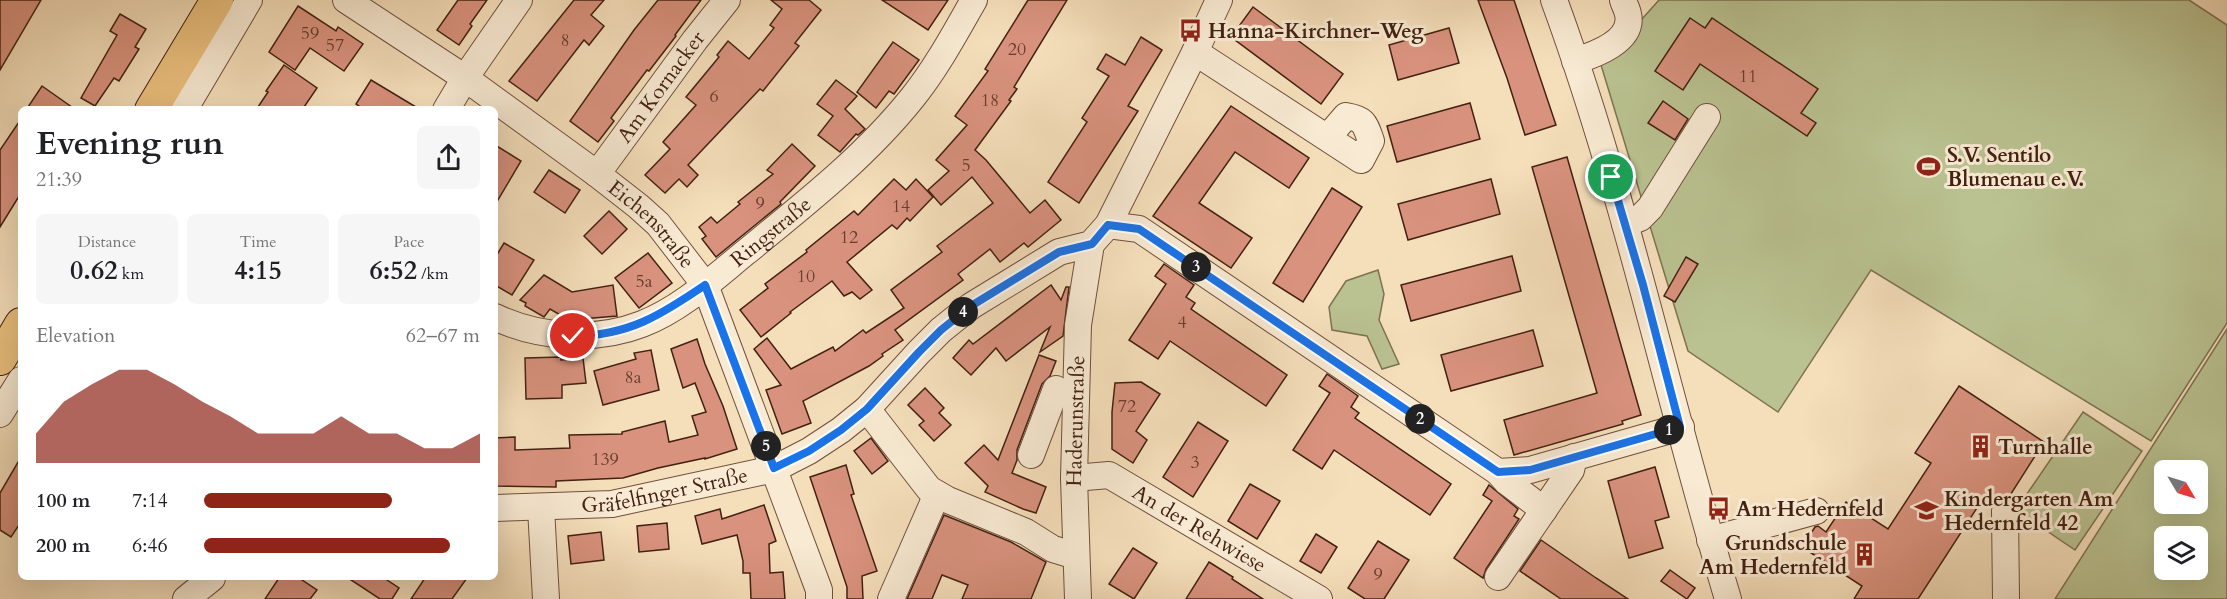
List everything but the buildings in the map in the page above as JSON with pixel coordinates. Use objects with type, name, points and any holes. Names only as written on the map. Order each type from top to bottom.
[{"type":"main road","points":[[153,106],[217,0]]},
{"type":"main road","points":[[0,359],[18,329]]},
{"type":"street","points":[[186,106],[249,0]]},
{"type":"street","name":"Eichenstraße","points":[[346,0],[465,78],[597,174],[658,224],[705,285],[819,590],[819,599]]},
{"type":"street","points":[[448,106],[519,0]]},
{"type":"street","name":"Am Kornacker","points":[[597,174],[695,40],[728,0]]},
{"type":"street","name":"Ringstraße","points":[[498,318],[552,333],[594,336],[642,324],[665,313],[705,285],[815,196],[872,142],[912,99],[927,79],[974,0]]},
{"type":"street","points":[[1100,235],[1195,52],[1219,0]]},
{"type":"street","points":[[1554,0],[1625,224],[1728,599]]},
{"type":"street","points":[[1575,61],[1603,51],[1619,38],[1627,27],[1629,15],[1623,0]]},
{"type":"street","points":[[1195,52],[1328,138]]},
{"type":"street","points":[[1625,224],[1640,218],[1650,208],[1707,117]]},
{"type":"street","points":[[1100,235],[1139,229],[1498,472],[1507,482],[1544,510]]},
{"type":"street","name":"Gräfelfinger Straße","points":[[498,508],[612,504],[774,468],[809,451],[867,409],[941,330],[971,306],[1059,252],[1100,235]]},
{"type":"street","name":"Haderunstraße","points":[[1078,599],[1074,478],[1078,325],[1100,235]]},
{"type":"street","points":[[0,414],[18,385]]},
{"type":"street","points":[[1031,455],[1056,389]]},
{"type":"street","points":[[867,409],[929,489],[948,500],[1026,532],[1053,549],[1076,556]]},
{"type":"street","points":[[1047,414],[1076,418]]},
{"type":"street","points":[[1498,472],[1530,470],[1680,427]]},
{"type":"street","points":[[1498,577],[1571,470],[1574,457]]},
{"type":"street","name":"An der Rehwiese","points":[[1074,478],[1108,475],[1318,599]]},
{"type":"street","points":[[891,599],[937,494]]},
{"type":"street","points":[[541,508],[546,599]]},
{"type":"street","points":[[1710,540],[1815,511]]},
{"type":"street","points":[[2005,511],[2006,599]]},
{"type":"street","points":[[186,599],[210,580]]},
{"type":"green space","name":"S.V. Sentilo Blumenau e.V.","points":[[1659,0],[2189,0],[2227,25],[2227,323],[2151,441],[1871,270],[1778,412],[1688,351],[1601,65]]},
{"type":"green space","points":[[1378,270],[1384,294],[1379,320],[1399,364],[1382,369],[1367,336],[1332,330],[1329,307],[1346,281]]},
{"type":"green space","points":[[2227,329],[2227,599],[2055,599]]},
{"type":"green space","points":[[2083,412],[2142,451],[2075,550],[2016,510]]},
{"type":"place","name":"Hanna-Kirchner-Weg","points":[[1190,31]]},
{"type":"place","name":"S.V. Sentilo Blumenau e.V.","points":[[1929,167]]},
{"type":"place","name":"Turnhalle","points":[[1980,447]]},
{"type":"place","name":"Am Hedernfeld","points":[[1718,509]]},
{"type":"place","name":"Kindergarten Am Hedernfeld 42","points":[[1926,511]]},
{"type":"place","name":"Grundschule Am Hedernfeld","points":[[1865,555]]},
{"type":"route","points":[[573,336],[594,336],[642,324],[665,313],[705,285],[774,468],[809,451],[867,409],[941,330],[971,306],[1059,252],[1092,244],[1108,225],[1139,229],[1498,472],[1530,470],[1680,427],[1643,285],[1611,177]]}]
